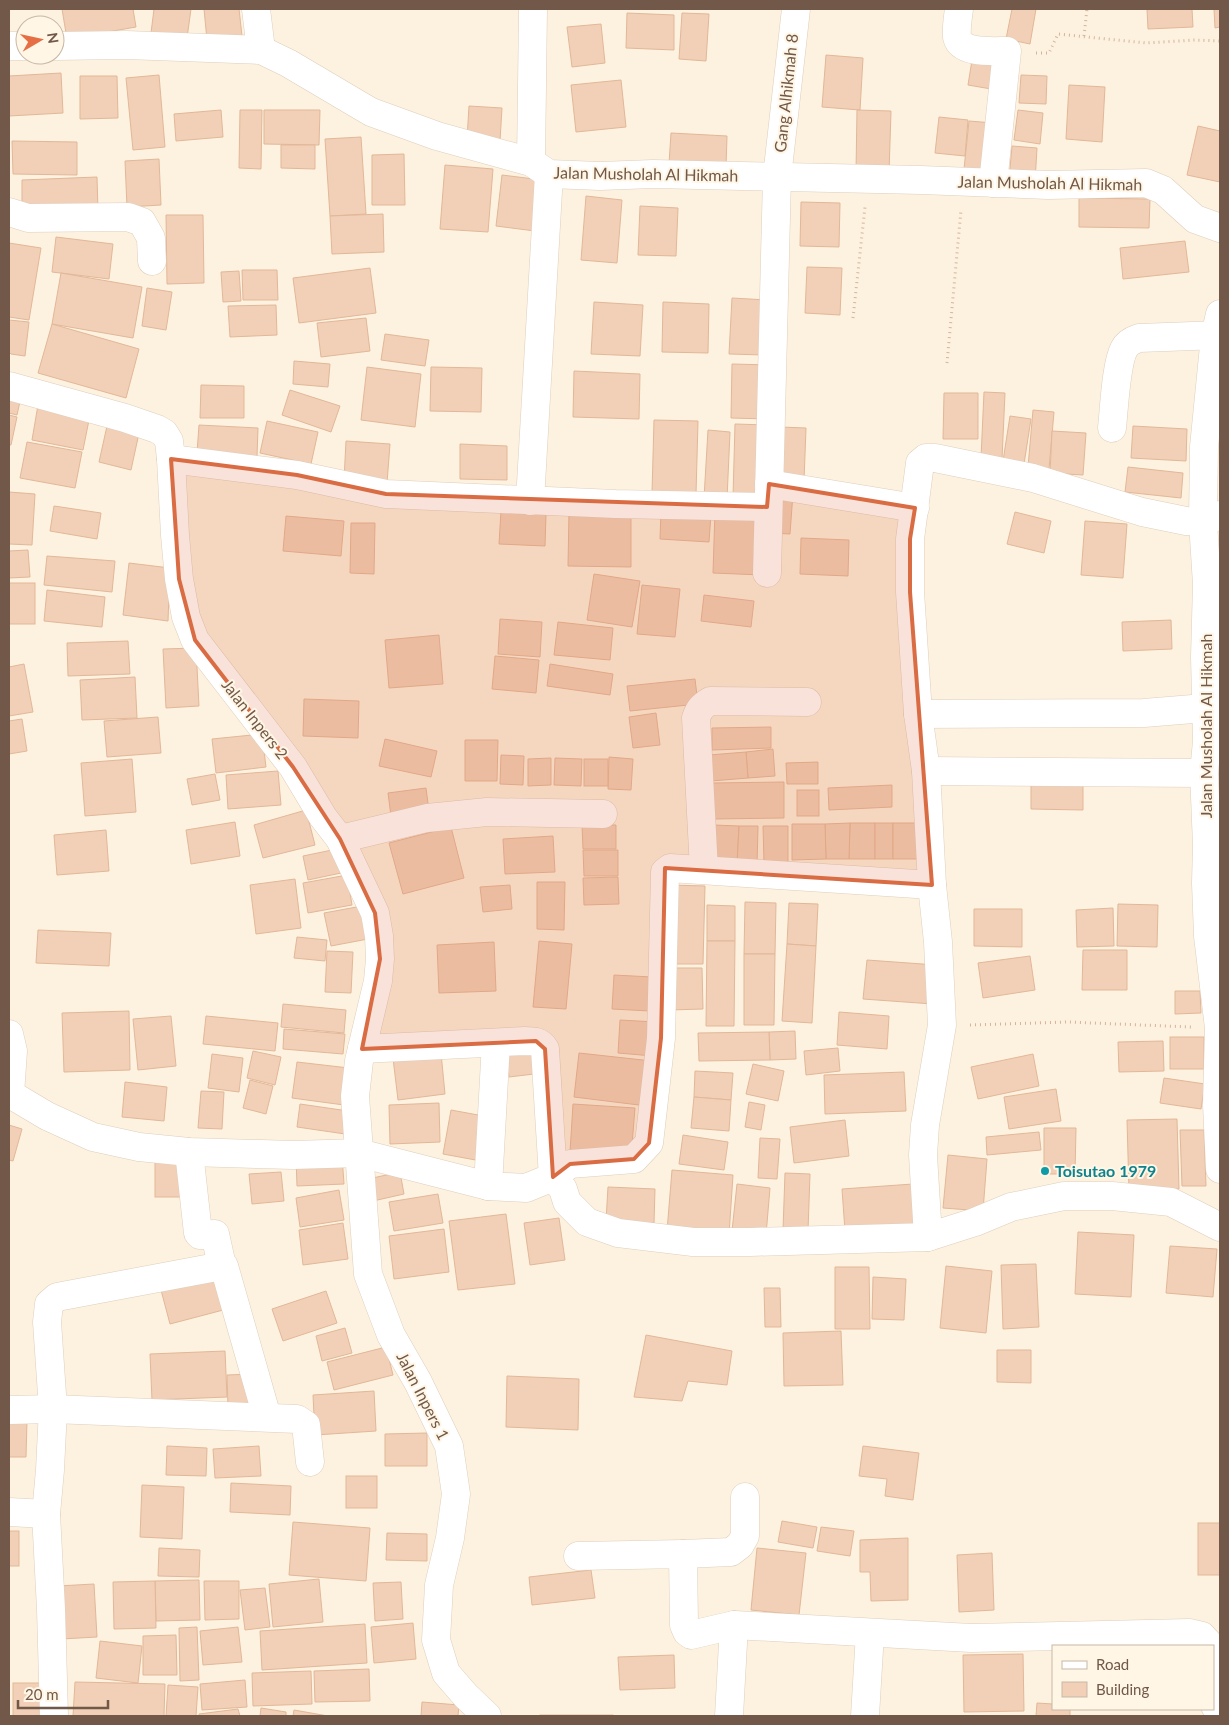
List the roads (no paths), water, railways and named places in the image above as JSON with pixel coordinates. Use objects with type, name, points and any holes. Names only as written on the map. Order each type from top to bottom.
[{"type":"street","points":[[256,9],[261,50]]},
{"type":"street","points":[[530,501],[540,168],[533,9]]},
{"type":"street","name":"Gang Alhikmah 8","points":[[767,573],[777,177],[796,9]]},
{"type":"street","points":[[959,9],[957,37],[962,46],[976,51],[1007,51],[993,183]]},
{"type":"street","name":"Jalan Musholah Al Hikmah","points":[[65,46],[261,50],[288,62],[371,112],[437,136],[540,168],[600,176],[653,174],[1048,185],[1146,183],[1163,190],[1195,219],[1220,228]]},
{"type":"street","points":[[9,212],[28,218],[128,217],[142,222],[151,238],[152,261]]},
{"type":"street","points":[[1112,428],[1119,362],[1124,348],[1131,341],[1139,338],[1219,328]]},
{"type":"street","name":"Jalan Musholah Al Hikmah","points":[[1219,328],[1204,447],[1212,519],[1214,584],[1204,773],[1208,936],[1219,1028],[1217,1104],[1220,1169]]},
{"type":"street","name":"Jalan Inpers 2","points":[[9,386],[125,418],[157,429],[164,433],[169,441],[172,459],[179,579],[186,617],[195,640],[293,768],[323,817],[340,839],[375,913],[379,936],[380,959],[378,981],[362,1049],[355,1096],[360,1153]]},
{"type":"street","points":[[928,1237],[923,1155],[925,1125],[942,1026],[926,772],[918,714],[910,592],[910,539],[920,463],[926,458],[935,458],[1048,482],[1142,512],[1186,521],[1212,519]]},
{"type":"street","points":[[172,459],[297,475],[386,494],[530,501],[768,495],[915,508]]},
{"type":"street","points":[[704,870],[696,718],[702,705],[710,702],[807,702]]},
{"type":"street","points":[[918,714],[1144,713],[1206,708]]},
{"type":"street","points":[[926,772],[1204,773]]},
{"type":"street","points":[[340,839],[427,818],[487,812],[603,814]]},
{"type":"street","points":[[9,1034],[12,1051],[10,1094],[47,1116],[92,1137],[140,1147],[189,1152],[293,1155],[360,1153],[488,1186],[526,1188],[552,1177],[570,1164],[634,1159],[649,1143],[661,1038],[665,872],[670,868],[932,885]]},
{"type":"street","points":[[362,1049],[536,1041],[542,1044],[545,1049],[552,1177],[562,1189],[567,1202],[587,1222],[618,1233],[693,1242],[928,1237],[975,1222],[1011,1207],[1064,1196],[1112,1196],[1171,1202],[1220,1227]]},
{"type":"street","points":[[488,1186],[496,1043]]},
{"type":"street","points":[[189,1152],[198,1233],[215,1234],[222,1266],[224,1266],[267,1417]]},
{"type":"street","name":"Jalan Inpers 1","points":[[360,1153],[368,1274],[391,1335],[418,1382],[449,1446],[455,1484],[456,1494],[450,1538],[439,1585],[436,1640],[446,1673],[487,1716]]},
{"type":"street","points":[[54,1716],[52,1609],[46,1514],[53,1409],[47,1322],[49,1304],[57,1296],[222,1266]]},
{"type":"street","points":[[9,1410],[53,1409],[297,1419],[306,1425],[310,1462]]},
{"type":"street","points":[[578,1556],[731,1552],[740,1545],[745,1536],[745,1497]]},
{"type":"street","points":[[9,1512],[46,1514]]},
{"type":"street","points":[[683,1554],[684,1626],[691,1635],[734,1626],[971,1638],[1189,1633],[1202,1636],[1210,1645]]},
{"type":"street","points":[[729,1716],[734,1626]]},
{"type":"street","points":[[865,1716],[870,1633]]},
{"type":"street","points":[[1214,1671],[1216,1706],[1220,1713]]},
{"type":"place","name":"Toisutao 1979","points":[[1045,1171]]}]
